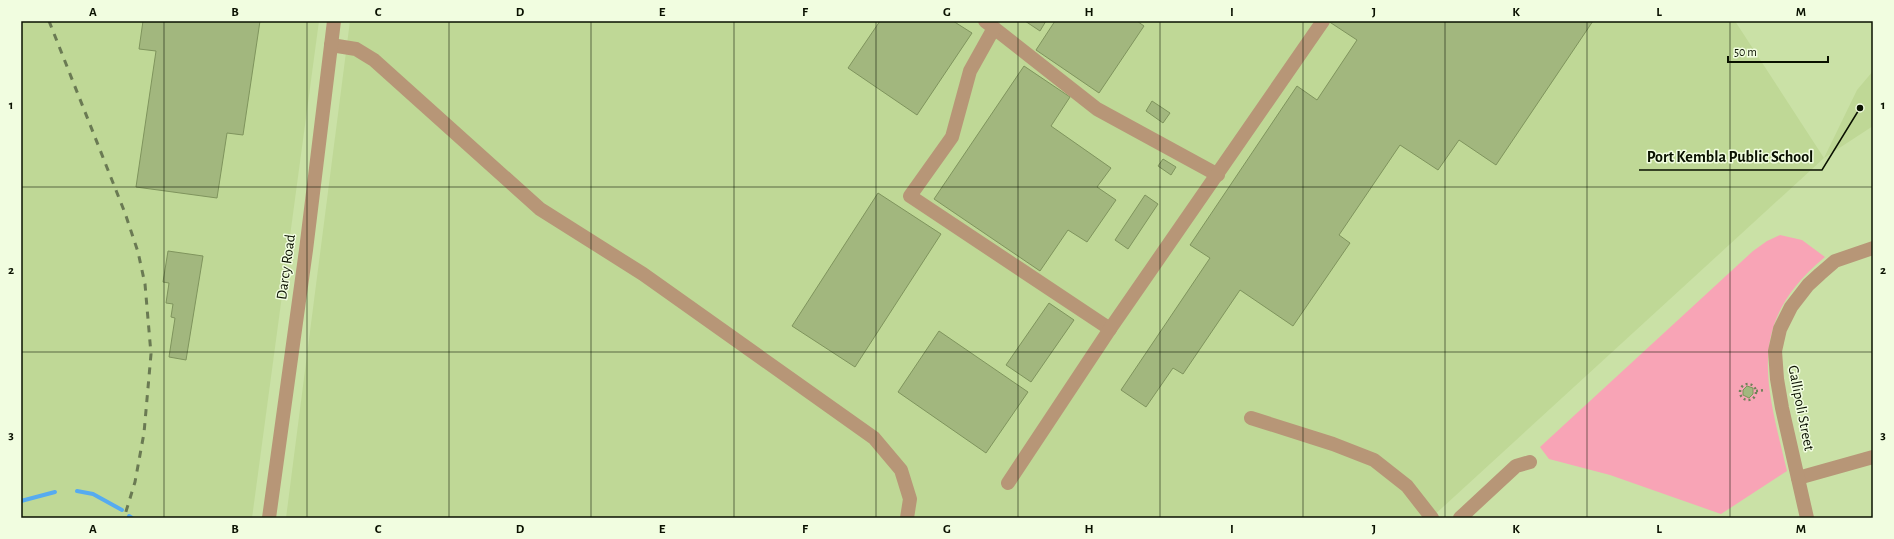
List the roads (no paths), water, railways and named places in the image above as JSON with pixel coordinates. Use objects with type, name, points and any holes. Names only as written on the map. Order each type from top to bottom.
[{"type":"street","name":"Darcy Road","points":[[269,518],[305,258],[334,21]]},
{"type":"street","points":[[1008,483],[1110,329],[1218,175],[1323,21]]},
{"type":"street","points":[[1110,329],[910,196],[952,137],[970,71],[990,24],[1097,109],[1218,175]]},
{"type":"street","points":[[331,44],[356,49],[374,60],[540,209],[643,274],[874,438],[900,470],[910,499],[907,518]]},
{"type":"street","name":"Gallipoli Street","points":[[1806,518],[1782,408],[1775,364],[1780,329],[1790,307],[1820,274],[1835,261],[1873,248]]},
{"type":"street","points":[[1251,418],[1333,444],[1374,460],[1407,486],[1432,518]]},
{"type":"street","points":[[1798,478],[1873,457]]},
{"type":"street","points":[[1460,518],[1516,466],[1530,462]]},
{"type":"waterway","points":[[77,491],[93,494],[122,510]]},
{"type":"waterway","points":[[21,501],[55,492]]},
{"type":"railway","points":[[49,21],[125,213],[138,252],[145,284],[151,354],[144,433],[135,482],[124,518]]},
{"type":"place","name":"Port Kembla Public School","points":[[1860,108]]}]
